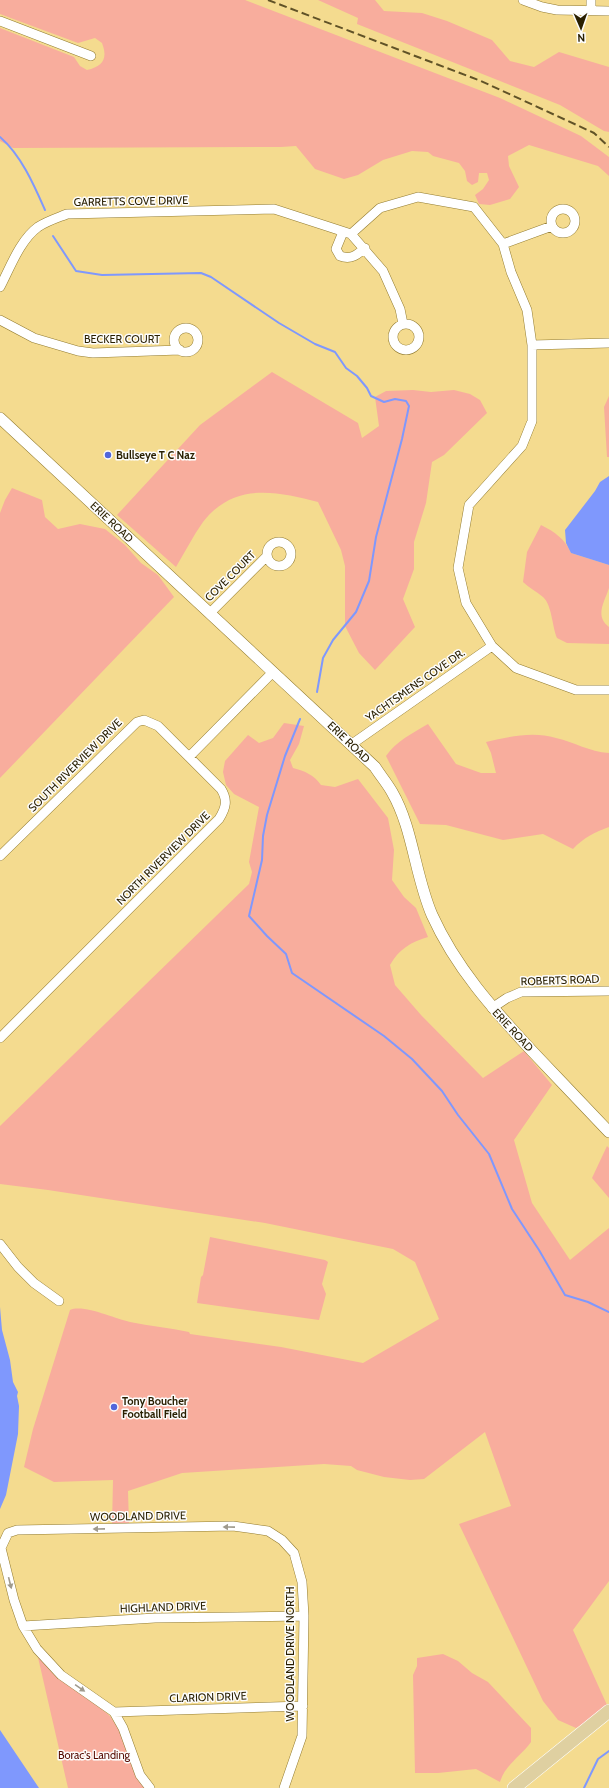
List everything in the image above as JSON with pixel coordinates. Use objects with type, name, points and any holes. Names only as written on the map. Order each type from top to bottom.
[{"type":"main road","points":[[514,1788],[609,1711]]},
{"type":"street","points":[[523,0],[542,7],[557,10],[609,11]]},
{"type":"street","points":[[591,0],[591,10]]},
{"type":"street","points":[[0,22],[91,56]]},
{"type":"street","points":[[365,248],[354,257],[344,258],[340,256],[336,249],[347,233],[380,208],[418,196],[474,207],[503,244],[511,272],[527,310],[532,345],[532,421],[522,446],[469,506],[458,568],[466,604],[492,646],[516,668],[576,690],[609,690]]},
{"type":"street","name":"GARRETTS COVE DRIVE","points":[[0,287],[25,241],[33,232],[49,220],[66,214],[274,209],[347,233]]},
{"type":"street","points":[[503,244],[552,226]]},
{"type":"street","points":[[347,233],[365,248],[383,271],[400,309],[403,324]]},
{"type":"street","name":"BECKER COURT","points":[[0,320],[34,338],[93,354],[180,350]]},
{"type":"street","points":[[532,345],[609,344]]},
{"type":"street","name":"ERIE ROAD","points":[[0,418],[375,767],[392,792],[404,823],[432,915],[455,958],[492,1008],[609,1132]]},
{"type":"street","name":"COVE COURT","points":[[210,613],[267,556]]},
{"type":"street","name":"YACHTSMENS COVE DR.","points":[[352,744],[492,646]]},
{"type":"street","points":[[189,757],[273,672]]},
{"type":"street","name":"SOUTH RIVERVIEW DRIVE","points":[[0,856],[137,722],[144,720],[158,726],[189,757]]},
{"type":"street","name":"NORTH RIVERVIEW DRIVE","points":[[0,1038],[219,819],[224,811],[226,802],[225,795],[221,789],[189,757]]},
{"type":"street","name":"ROBERTS ROAD","points":[[492,1008],[507,998],[522,992],[609,991]]},
{"type":"street","points":[[0,1244],[18,1267],[34,1283],[59,1301]]},
{"type":"street","name":"WOODLAND DRIVE","points":[[23,1626],[14,1600],[1,1548],[8,1533],[17,1530],[233,1526],[268,1530]]},
{"type":"street","name":"WOODLAND DRIVE NORTH","points":[[268,1530],[282,1540],[294,1553],[302,1582],[304,1616],[302,1736],[284,1788]]},
{"type":"street","name":"HIGHLAND DRIVE","points":[[23,1626],[155,1618],[304,1616]]},
{"type":"street","points":[[23,1626],[37,1649],[61,1675],[114,1712],[123,1728],[140,1775],[150,1788]]},
{"type":"street","name":"CLARION DRIVE","points":[[114,1712],[303,1706]]},
{"type":"green space","points":[[0,0],[245,0],[500,98],[581,136],[609,157],[609,176],[598,166],[529,145],[508,156],[509,166],[519,187],[510,199],[490,205],[479,204],[475,195],[483,189],[489,180],[487,173],[479,173],[478,182],[472,185],[467,181],[465,171],[459,163],[433,156],[428,152],[412,151],[383,160],[358,175],[344,179],[315,169],[296,146],[13,148],[0,141],[0,28],[74,57],[80,66],[87,70],[97,66],[103,61],[104,49],[102,43],[95,38],[78,43],[0,14]]},
{"type":"green space","points":[[318,0],[375,0],[384,11],[422,13],[447,21],[492,40],[510,61],[534,67],[559,52],[609,67],[609,132],[604,131],[560,105],[357,24],[358,18]]},
{"type":"green space","points":[[272,372],[358,423],[362,438],[379,426],[375,397],[386,391],[413,390],[431,392],[454,390],[470,394],[480,400],[487,413],[444,455],[432,462],[426,503],[414,542],[414,569],[403,599],[415,627],[375,670],[359,653],[345,626],[345,566],[341,550],[318,502],[271,493],[242,495],[228,500],[215,509],[203,522],[192,538],[176,567],[117,515],[200,425]]},
{"type":"green space","points":[[609,396],[609,457],[607,457],[604,407]]},
{"type":"green space","points":[[12,488],[42,500],[45,517],[58,529],[80,524],[105,529],[125,545],[141,563],[158,575],[174,597],[0,778],[0,513]]},
{"type":"green space","points":[[541,525],[559,536],[569,548],[571,553],[609,565],[609,588],[601,613],[602,618],[609,627],[609,644],[567,643],[557,638],[550,610],[546,601],[523,582],[527,552]]},
{"type":"green space","points":[[284,723],[304,726],[299,744],[290,760],[293,768],[309,774],[321,785],[335,787],[358,779],[388,818],[394,850],[392,880],[404,897],[416,908],[428,937],[416,941],[401,950],[394,959],[390,965],[395,985],[421,1015],[483,1078],[524,1051],[552,1085],[514,1140],[532,1203],[570,1260],[609,1228],[609,1581],[573,1630],[607,1705],[590,1720],[576,1728],[558,1720],[543,1701],[459,1524],[511,1506],[485,1432],[424,1479],[410,1480],[384,1477],[357,1470],[351,1466],[324,1464],[182,1473],[128,1491],[129,1524],[112,1525],[113,1480],[54,1482],[24,1467],[33,1429],[70,1310],[91,1310],[130,1322],[189,1332],[190,1334],[281,1347],[363,1363],[439,1319],[415,1262],[393,1249],[265,1223],[0,1184],[0,1126],[249,884],[252,872],[249,862],[259,807],[234,794],[226,785],[223,772],[225,761],[248,735],[259,743],[273,738]]},
{"type":"green space","points":[[428,724],[456,764],[481,773],[496,773],[491,753],[486,742],[512,737],[529,735],[547,736],[595,751],[609,753],[609,827],[590,836],[573,849],[543,834],[503,840],[446,825],[420,824],[386,756],[400,742]]},
{"type":"green space","points":[[607,1146],[609,1148],[609,1198],[592,1178]]},
{"type":"green space","points":[[210,1237],[325,1260],[328,1262],[322,1284],[326,1294],[319,1320],[197,1303]]},
{"type":"green space","name":"Borac's Landing","points":[[37,1653],[110,1716],[120,1731],[145,1788],[68,1788]]},
{"type":"green space","points":[[443,1654],[458,1661],[472,1673],[488,1682],[531,1728],[531,1742],[509,1766],[500,1782],[476,1769],[438,1773],[415,1773],[413,1675],[417,1666],[417,1658]]},
{"type":"water","points":[[609,476],[609,565],[571,553],[566,543],[565,530],[595,491],[600,482]]},
{"type":"water","points":[[0,1307],[2,1330],[10,1360],[13,1382],[18,1392],[17,1396],[19,1406],[18,1434],[6,1495],[0,1509]]},
{"type":"water","points":[[0,1730],[39,1788],[0,1788]]},
{"type":"waterway","points":[[0,137],[8,144],[21,161],[45,210]]},
{"type":"waterway","points":[[53,236],[76,271],[102,275],[201,273],[211,277],[279,323],[315,344],[335,352],[346,368],[357,376],[367,388],[371,396],[384,402],[395,399],[406,401],[409,406],[402,439],[376,537],[369,581],[356,612],[333,640],[323,658],[317,692]]},
{"type":"waterway","points":[[300,719],[285,756],[267,815],[263,836],[262,860],[249,916],[286,954],[292,973],[384,1036],[412,1059],[442,1091],[458,1115],[489,1154],[512,1209],[539,1250],[565,1295],[588,1302],[609,1312]]},
{"type":"waterway","points":[[584,1788],[598,1759],[609,1751]]},
{"type":"railway","points":[[268,0],[481,81],[594,133],[609,147]]},
{"type":"place","name":"Bullseye T C Naz","points":[[108,455]]},
{"type":"place","name":"Tony Boucher Football Field","points":[[114,1407]]}]
